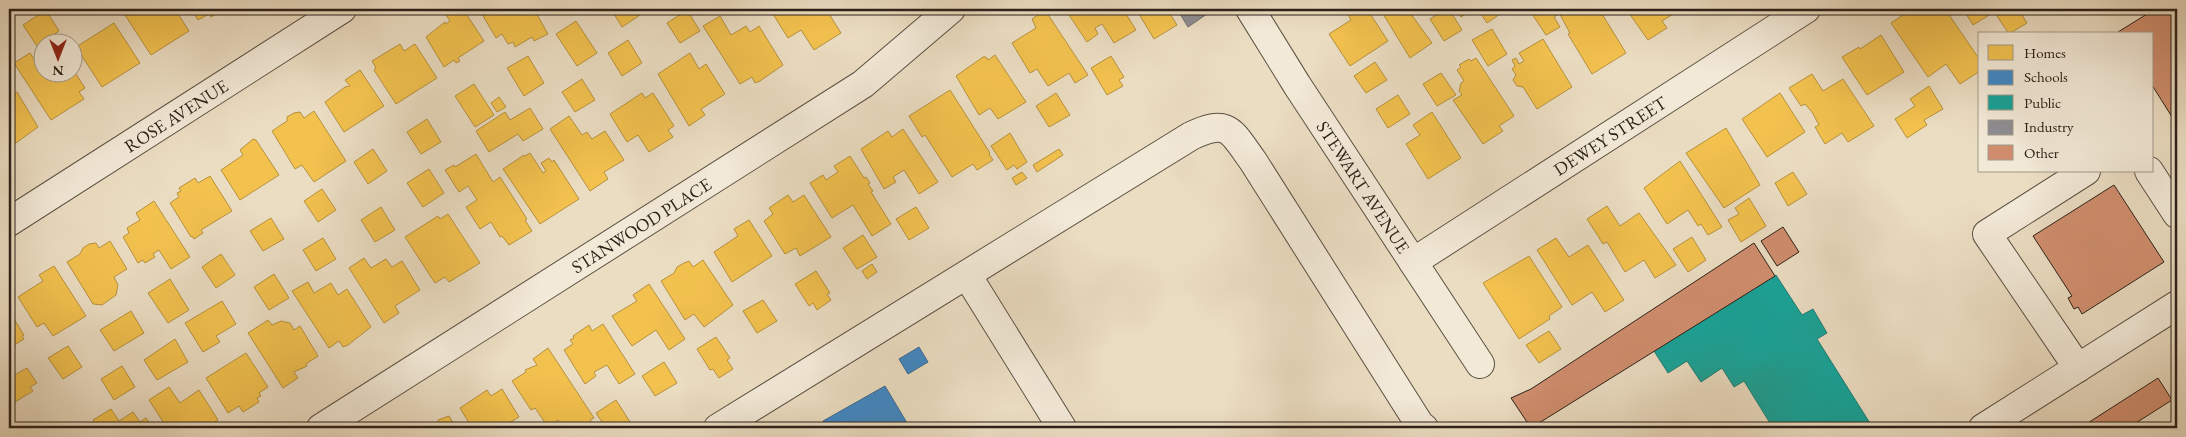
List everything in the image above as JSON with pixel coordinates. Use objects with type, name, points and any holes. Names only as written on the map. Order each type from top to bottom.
[{"type":"street","name":"ROSE AVENUE","points":[[9,222],[342,9]]},
{"type":"street","name":"STANWOOD PLACE","points":[[321,428],[863,84],[951,9]]},
{"type":"street","name":"STEWART AVENUE","points":[[1250,9],[1297,85],[1480,364]]},
{"type":"street","name":"DEWEY STREET","points":[[1413,262],[1806,9]]},
{"type":"street","points":[[718,428],[1191,136],[1208,128],[1221,127],[1230,130],[1253,161],[1420,427]]},
{"type":"street","points":[[2078,368],[1987,234],[2084,172]]},
{"type":"street","points":[[2150,172],[2177,214]]},
{"type":"street","points":[[967,275],[1062,428]]},
{"type":"street","points":[[1983,428],[2078,368],[2174,315]]},
{"type":"building: Homes","points":[[127,9],[175,9],[189,31],[151,55],[123,12]]},
{"type":"building: Homes","points":[[191,9],[225,9],[211,17],[209,14],[198,20]]},
{"type":"building: Homes","points":[[456,9],[463,9],[484,41],[458,58],[460,61],[456,63],[454,60],[444,67],[426,37],[445,22],[446,24],[450,21],[446,15]]},
{"type":"building: Homes","points":[[479,9],[534,9],[548,34],[534,41],[532,37],[515,47],[513,42],[508,44],[502,34],[496,38]]},
{"type":"building: Homes","points":[[611,9],[640,9],[643,13],[622,27]]},
{"type":"building: Homes","points":[[774,9],[826,9],[841,33],[814,50],[801,30],[788,38],[771,11]]},
{"type":"building: Homes","points":[[1065,9],[1123,9],[1136,30],[1114,43],[1102,24],[1095,28],[1098,34],[1087,42]]},
{"type":"building: Homes","points":[[1136,9],[1167,9],[1177,25],[1154,39]]},
{"type":"building: Homes","points":[[1345,9],[1367,9],[1388,41],[1350,66],[1329,34],[1351,20]]},
{"type":"building: Homes","points":[[1380,9],[1418,9],[1411,14],[1432,43],[1410,58]]},
{"type":"building: Homes","points":[[1449,9],[1462,30],[1444,41],[1430,19]]},
{"type":"building: Homes","points":[[1455,9],[1474,9],[1461,17]]},
{"type":"building: Homes","points":[[1478,9],[1497,9],[1500,14],[1487,23]]},
{"type":"building: Homes","points":[[1539,9],[1555,9],[1559,14],[1554,17],[1560,27],[1546,35],[1532,14]]},
{"type":"building: Homes","points":[[1557,9],[1599,9],[1626,53],[1592,74],[1568,34],[1570,33]]},
{"type":"building: Homes","points":[[1626,9],[1677,9],[1678,11],[1662,21],[1667,28],[1648,40]]},
{"type":"building: Homes","points":[[1912,9],[1945,9],[1978,57],[1978,72],[1960,84],[1946,64],[1928,77],[1891,23]]},
{"type":"building: Homes","points":[[1963,9],[1999,9],[1973,25]]},
{"type":"building: Homes","points":[[2008,9],[2018,9],[2027,23],[2012,32],[2008,32],[1997,16]]},
{"type":"building: Homes","points":[[46,10],[59,31],[32,32],[32,38],[23,25]]},
{"type":"building: Homes","points":[[687,10],[700,31],[680,43],[667,23]]},
{"type":"building: Homes","points":[[1042,12],[1044,15],[1047,13],[1088,75],[1075,83],[1069,73],[1048,86],[1037,69],[1030,73],[1012,43],[1036,28],[1032,19]]},
{"type":"building: Homes","points":[[720,16],[731,35],[746,26],[750,32],[759,26],[783,65],[760,81],[755,83],[752,77],[740,84],[703,26]]},
{"type":"building: Homes","points":[[576,21],[597,53],[577,66],[556,34]]},
{"type":"building: Homes","points":[[114,23],[140,63],[102,87],[82,56],[82,43]]},
{"type":"building: Homes","points":[[1492,29],[1507,54],[1488,66],[1472,40]]},
{"type":"building: Homes","points":[[1881,35],[1904,72],[1867,95],[1842,57],[1859,47],[1860,49]]},
{"type":"building: Homes","points":[[1543,39],[1572,87],[1537,109],[1523,87],[1517,86],[1513,80],[1516,75],[1512,69],[1515,66],[1512,60],[1516,58],[1519,64],[1524,61],[1519,53]]},
{"type":"building: Homes","points":[[628,40],[642,63],[622,76],[608,53]]},
{"type":"building: Homes","points":[[400,44],[404,51],[415,44],[437,78],[396,104],[374,70],[376,68],[372,61]]},
{"type":"building: Homes","points":[[30,53],[32,56],[32,82],[81,82],[85,88],[79,92],[84,99],[51,120],[14,63]]},
{"type":"building: Homes","points":[[690,53],[699,69],[706,64],[725,94],[701,109],[705,115],[689,126],[658,74]]},
{"type":"building: Homes","points":[[995,55],[1026,102],[998,119],[990,108],[979,115],[956,76],[983,57],[986,57],[988,60]]},
{"type":"building: Homes","points":[[528,56],[544,83],[524,96],[507,68]]},
{"type":"building: Homes","points":[[1111,56],[1124,77],[1119,80],[1123,86],[1107,95],[1091,68]]},
{"type":"building: Homes","points":[[1476,58],[1514,116],[1499,126],[1503,131],[1483,144],[1453,100],[1462,95],[1459,91],[1461,83],[1464,81],[1457,70],[1461,67],[1459,65],[1469,59],[1471,61]]},
{"type":"building: Homes","points":[[1375,62],[1387,80],[1366,93],[1354,76]]},
{"type":"building: Homes","points":[[360,70],[384,106],[344,132],[325,102],[345,87],[350,86],[345,80]]},
{"type":"building: Homes","points":[[1441,73],[1456,95],[1437,106],[1423,84]]},
{"type":"building: Homes","points":[[1812,74],[1823,91],[1843,79],[1874,126],[1848,142],[1842,133],[1825,144],[1815,127],[1819,125],[1812,112],[1805,104],[1801,106],[1789,88]]},
{"type":"building: Homes","points":[[582,79],[595,100],[575,112],[562,92]]},
{"type":"building: Homes","points":[[474,84],[494,115],[475,127],[455,96]]},
{"type":"building: Homes","points":[[1929,86],[1943,109],[1924,120],[1927,125],[1907,138],[1895,119],[1915,106],[1910,99]]},
{"type":"building: Homes","points":[[13,90],[15,93],[17,92],[38,127],[9,148],[9,92]]},
{"type":"building: Homes","points":[[950,90],[993,160],[977,170],[973,164],[952,177],[925,135],[922,137],[909,116]]},
{"type":"building: Homes","points":[[642,93],[645,98],[653,93],[674,126],[668,130],[673,137],[649,152],[638,135],[627,142],[610,114]]},
{"type":"building: Homes","points":[[1056,93],[1070,115],[1049,127],[1036,106]]},
{"type":"building: Homes","points":[[1780,93],[1805,132],[1767,157],[1742,119]]},
{"type":"building: Homes","points":[[1398,95],[1410,114],[1388,128],[1376,109]]},
{"type":"building: Homes","points":[[499,97],[506,107],[497,112],[491,103]]},
{"type":"building: Homes","points":[[530,108],[543,129],[523,141],[518,134],[489,152],[476,131],[505,112],[510,120]]},
{"type":"building: Homes","points":[[314,111],[346,161],[314,182],[302,165],[295,169],[272,131],[287,121],[287,117],[294,113],[300,112],[304,118]]},
{"type":"building: Homes","points":[[1432,112],[1461,158],[1428,179],[1406,144],[1420,135],[1413,125]]},
{"type":"building: Homes","points":[[569,116],[582,135],[587,132],[592,139],[605,131],[624,160],[604,172],[608,179],[590,191],[550,129]]},
{"type":"building: Homes","points":[[427,119],[441,142],[421,154],[407,132]]},
{"type":"building: Homes","points":[[1726,128],[1760,185],[1724,208],[1686,153]]},
{"type":"building: Homes","points":[[903,129],[938,182],[919,194],[904,170],[893,177],[896,182],[884,189],[861,149],[888,131],[892,137]]},
{"type":"building: Homes","points":[[1010,133],[1027,162],[1017,169],[1014,165],[1007,170],[991,146]]},
{"type":"building: Homes","points":[[253,139],[256,140],[279,175],[240,200],[221,170],[243,155],[240,150]]},
{"type":"building: Homes","points":[[373,149],[387,171],[368,184],[354,162]]},
{"type":"building: Homes","points":[[1059,149],[1063,155],[1037,172],[1033,165]]},
{"type":"building: Homes","points":[[530,153],[543,173],[546,171],[541,163],[549,158],[552,162],[554,160],[579,199],[540,224],[503,169]]},
{"type":"building: Homes","points":[[476,154],[493,182],[500,177],[527,219],[525,220],[532,231],[509,245],[502,236],[500,237],[491,222],[480,229],[466,207],[477,200],[468,186],[459,192],[445,170],[454,165],[455,167]]},
{"type":"building: Homes","points":[[850,156],[864,178],[866,177],[870,183],[868,184],[873,191],[871,192],[891,224],[872,236],[853,205],[832,218],[810,183],[823,175],[826,180],[838,172],[834,166]]},
{"type":"building: Homes","points":[[1680,161],[1722,227],[1708,235],[1701,224],[1698,226],[1688,210],[1667,224],[1644,188]]},
{"type":"building: Homes","points":[[429,169],[444,193],[423,207],[407,183]]},
{"type":"building: Homes","points":[[1022,172],[1027,178],[1016,185],[1012,178]]},
{"type":"building: Homes","points":[[1793,172],[1807,194],[1788,206],[1775,183]]},
{"type":"building: Homes","points":[[210,176],[232,211],[201,230],[203,233],[194,239],[170,203],[179,197],[177,193],[181,191],[179,188],[195,178],[198,183]]},
{"type":"building: Homes","points":[[322,189],[336,210],[318,222],[304,201]]},
{"type":"building: Homes","points":[[788,195],[793,202],[804,195],[831,237],[800,256],[796,248],[785,254],[764,221],[773,214],[769,208]]},
{"type":"building: Homes","points":[[1749,198],[1766,226],[1741,242],[1728,220],[1739,214],[1735,208]]},
{"type":"building: Homes","points":[[154,201],[190,257],[171,269],[159,250],[153,254],[155,257],[145,263],[143,260],[138,263],[123,237],[129,233],[127,228],[140,220],[136,213]]},
{"type":"building: Homes","points":[[1607,206],[1620,226],[1639,213],[1676,265],[1655,278],[1644,260],[1625,272],[1607,242],[1603,244],[1587,219]]},
{"type":"building: Homes","points":[[381,207],[395,230],[375,242],[361,220]]},
{"type":"building: Homes","points":[[916,207],[929,228],[909,240],[896,219]]},
{"type":"building: Homes","points":[[448,214],[480,263],[449,282],[445,277],[435,283],[405,237],[438,216],[440,219]]},
{"type":"building: Homes","points":[[271,218],[284,239],[263,251],[250,231]]},
{"type":"building: Homes","points":[[749,220],[772,256],[732,282],[714,252],[738,236],[734,229]]},
{"type":"building: Homes","points":[[863,235],[877,257],[857,269],[843,248]]},
{"type":"building: Homes","points":[[1692,237],[1706,260],[1688,272],[1673,249]]},
{"type":"building: Homes","points":[[323,238],[336,259],[316,271],[303,250]]},
{"type":"building: Homes","points":[[1556,238],[1569,257],[1588,245],[1624,300],[1605,312],[1592,292],[1572,305],[1537,250]]},
{"type":"building: Homes","points":[[110,241],[127,269],[114,277],[118,285],[116,295],[102,305],[93,304],[67,262],[80,254],[83,248],[89,244],[96,243],[99,248]]},
{"type":"building: Homes","points":[[221,254],[235,275],[216,288],[202,267]]},
{"type":"building: Homes","points":[[1529,256],[1562,307],[1549,316],[1550,319],[1519,339],[1483,283]]},
{"type":"building: Homes","points":[[364,258],[371,268],[386,259],[392,267],[402,261],[420,290],[395,306],[399,313],[384,323],[349,268]]},
{"type":"building: Homes","points":[[703,260],[733,305],[704,327],[694,314],[685,320],[661,281],[674,273],[677,267],[684,263],[689,261],[693,267]]},
{"type":"building: Homes","points":[[872,264],[877,272],[867,279],[862,271]]},
{"type":"building: Homes","points":[[54,266],[86,316],[53,336],[44,323],[37,327],[18,297],[43,281],[39,275]]},
{"type":"building: Homes","points":[[816,271],[830,293],[827,294],[831,300],[817,310],[813,303],[809,306],[795,284]]},
{"type":"building: Homes","points":[[274,274],[289,298],[269,310],[254,287]]},
{"type":"building: Homes","points":[[170,279],[189,310],[168,323],[148,293]]},
{"type":"building: Homes","points":[[308,282],[314,293],[331,283],[338,295],[347,289],[371,327],[348,345],[343,347],[339,341],[329,348],[292,291]]},
{"type":"building: Homes","points":[[649,284],[685,339],[669,350],[656,330],[632,346],[612,316],[637,301],[633,295]]},
{"type":"building: Homes","points":[[763,300],[777,321],[757,333],[743,311]]},
{"type":"building: Homes","points":[[222,301],[236,324],[216,336],[220,342],[203,352],[185,323]]},
{"type":"building: Homes","points":[[9,311],[24,335],[22,336],[24,339],[11,347],[13,351],[9,354]]},
{"type":"building: Homes","points":[[131,311],[144,333],[114,351],[100,330]]},
{"type":"building: Homes","points":[[268,320],[272,325],[281,321],[290,323],[294,330],[300,326],[318,356],[306,364],[307,366],[294,372],[298,378],[283,388],[248,333]]},
{"type":"building: Homes","points":[[603,324],[635,374],[619,384],[607,365],[594,372],[596,376],[585,384],[564,350],[573,344],[570,340],[574,338],[573,336],[589,325],[592,331]]},
{"type":"building: Homes","points":[[1549,331],[1561,349],[1539,363],[1526,345]]},
{"type":"building: Homes","points":[[716,337],[730,358],[727,360],[733,369],[719,378],[713,369],[710,370],[697,349]]},
{"type":"building: Homes","points":[[175,339],[188,362],[157,380],[144,360]]},
{"type":"building: Homes","points":[[68,346],[82,367],[63,379],[48,358]]},
{"type":"building: Homes","points":[[548,348],[594,418],[590,420],[592,423],[583,428],[569,428],[565,423],[562,425],[558,420],[548,427],[535,408],[531,410],[512,381],[526,372],[525,370],[537,365],[533,359]]},
{"type":"building: Homes","points":[[246,353],[268,387],[259,393],[261,396],[257,398],[259,402],[243,412],[239,406],[228,413],[206,378]]},
{"type":"building: Homes","points":[[664,362],[677,383],[655,396],[642,376]]},
{"type":"building: Homes","points":[[122,366],[135,387],[114,400],[101,379]]},
{"type":"building: Homes","points":[[27,368],[37,383],[30,387],[33,391],[10,405],[9,378]]},
{"type":"building: Homes","points":[[169,387],[180,403],[199,390],[218,420],[205,428],[167,428],[149,400]]},
{"type":"building: Homes","points":[[502,389],[519,417],[504,426],[502,423],[495,428],[472,428],[460,408],[487,390],[491,396]]},
{"type":"building: Homes","points":[[616,400],[630,422],[621,428],[606,428],[596,413]]},
{"type":"building: Homes","points":[[111,409],[119,421],[133,412],[140,422],[146,418],[153,428],[98,428],[93,420]]},
{"type":"building: Homes","points":[[449,416],[456,428],[436,428],[434,425],[438,423],[438,420]]},
{"type":"building: Schools","points":[[919,347],[928,362],[908,374],[899,359]]},
{"type":"building: Schools","points":[[885,386],[910,428],[828,428],[823,421]]},
{"type":"building: Public","points":[[1776,275],[1802,315],[1813,309],[1827,333],[1817,339],[1873,428],[1773,428],[1744,381],[1734,387],[1722,368],[1701,382],[1687,361],[1668,373],[1654,351]]},
{"type":"building: Industry","points":[[1177,9],[1203,9],[1207,14],[1188,27]]},
{"type":"building: Other","points":[[2155,9],[2177,9],[2177,125],[2154,88],[2154,32],[2118,32]]},
{"type":"building: Other","points":[[2114,185],[2164,262],[2082,314],[2078,307],[2074,309],[2068,298],[2072,296],[2033,236]]},
{"type":"building: Other","points":[[1783,227],[1799,252],[1777,266],[1761,241]]},
{"type":"building: Other","points":[[1754,243],[1775,276],[1531,428],[1511,398],[1531,389]]},
{"type":"building: Other","points":[[2158,378],[2172,400],[2128,428],[2080,428]]}]
